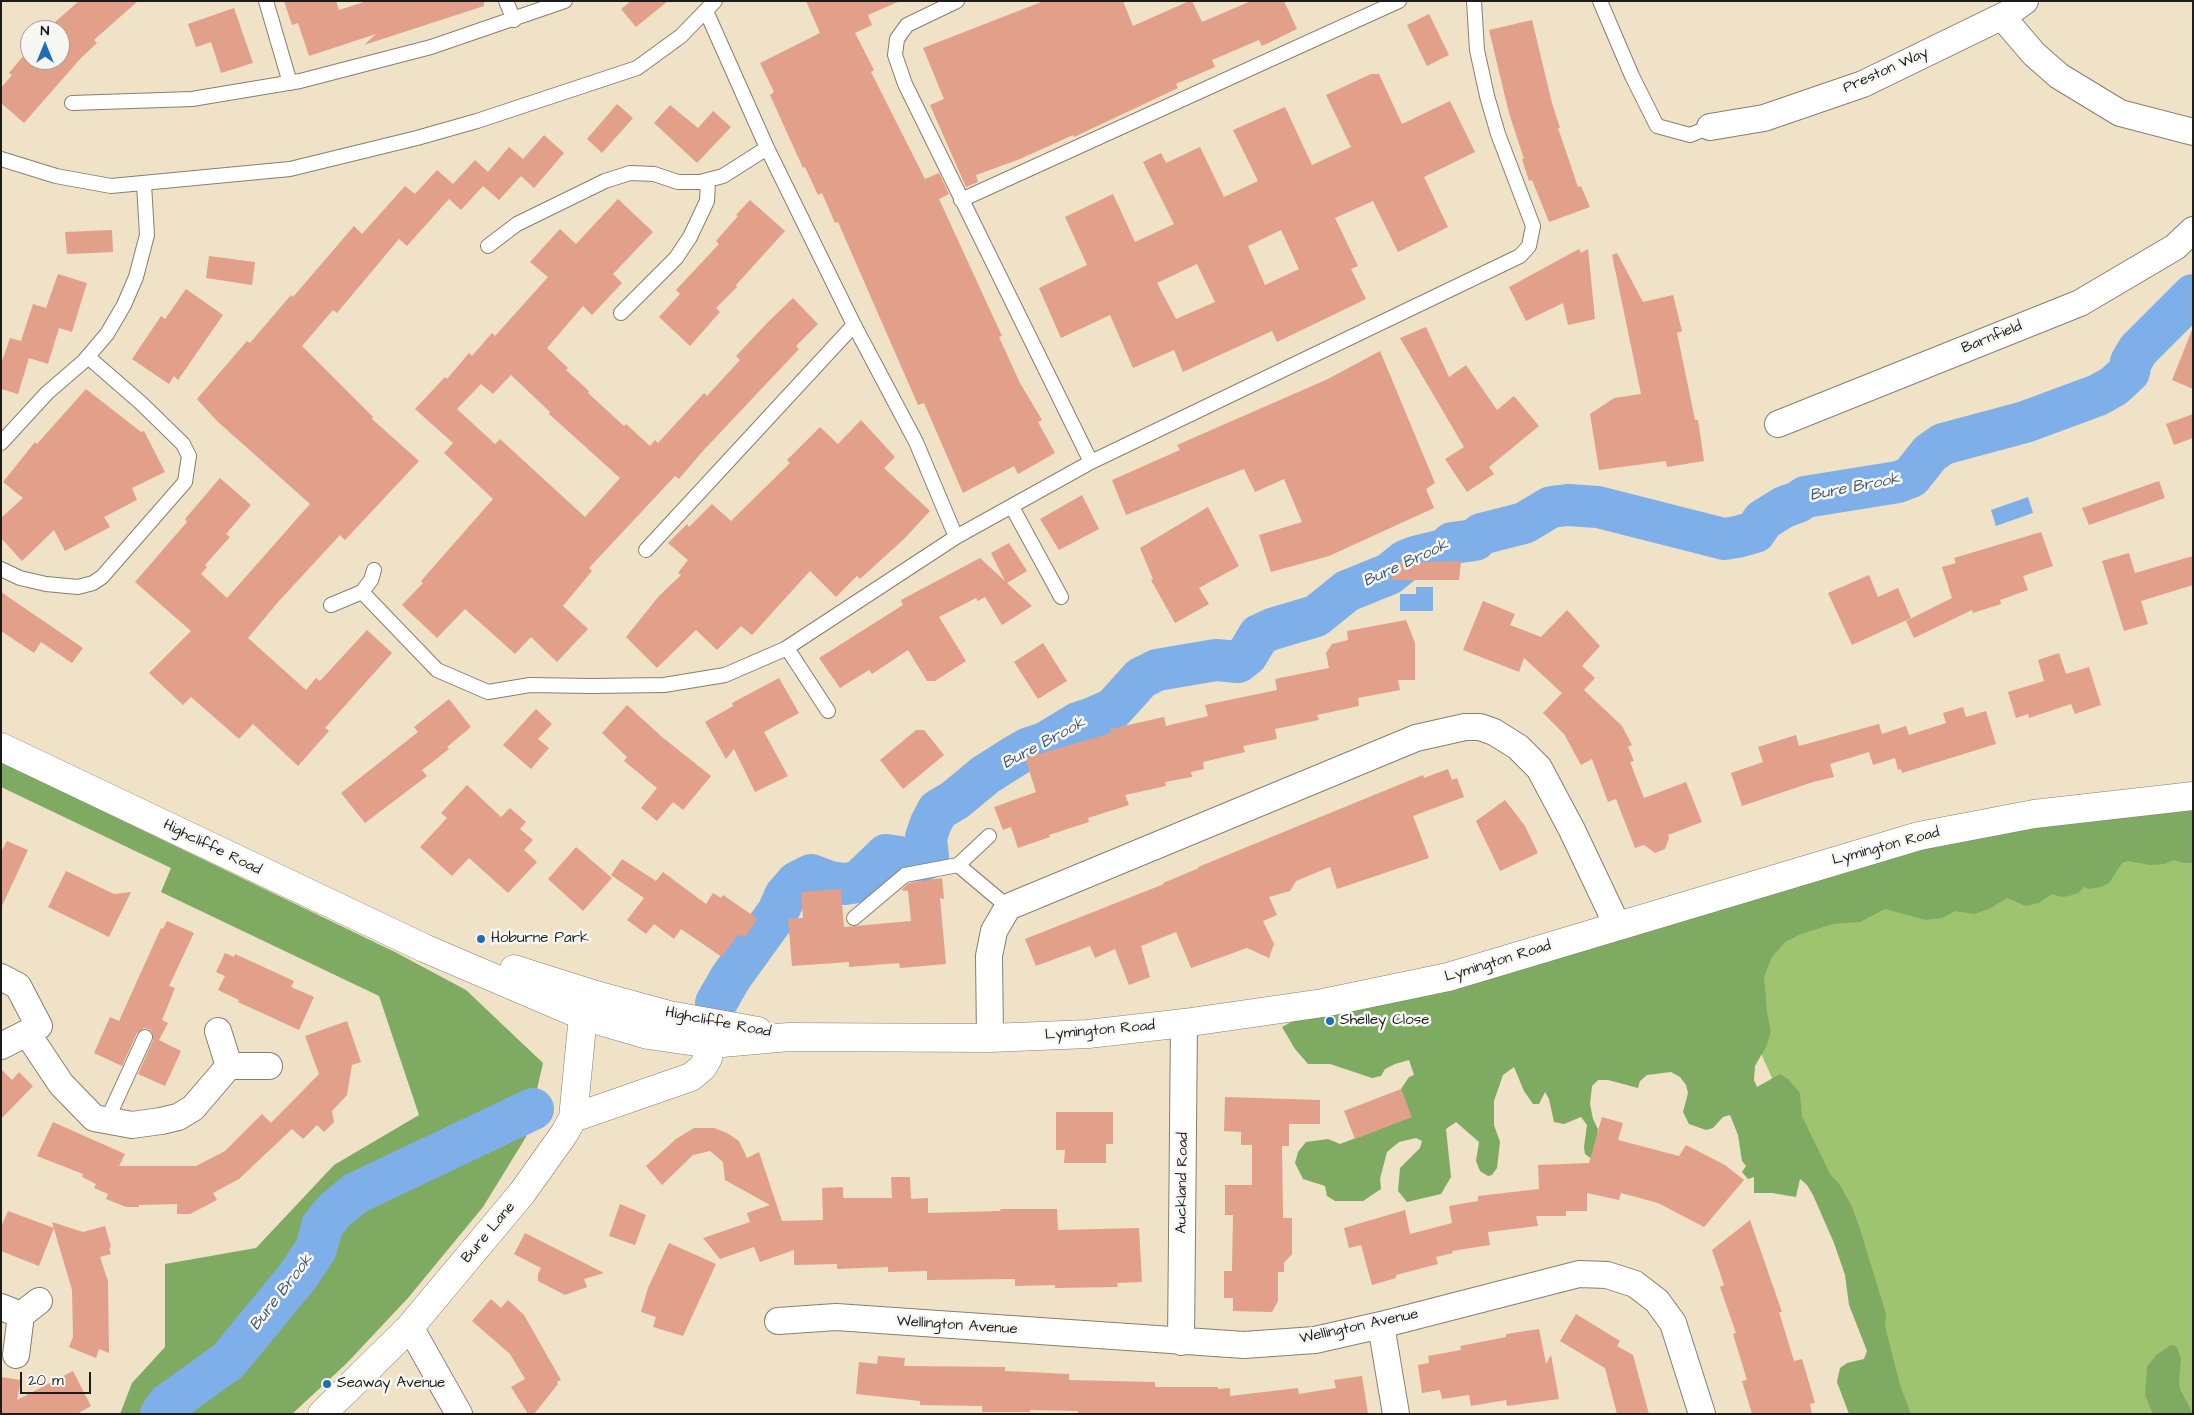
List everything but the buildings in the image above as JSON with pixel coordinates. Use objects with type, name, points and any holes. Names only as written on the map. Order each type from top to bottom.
[{"type":"main road","name":"Highcliffe Road","points":[[1,747],[424,948],[590,1005],[648,1035],[713,1033],[788,1037]]},
{"type":"main road","name":"Lymington Road","points":[[788,1037],[990,1038],[1088,1034],[1184,1024],[1323,1003],[1448,978],[1617,925],[1919,836],[2034,814],[2193,796]]},
{"type":"main road","name":"Bure Lane","points":[[322,1414],[410,1327],[522,1193],[574,1118],[590,1005]]},
{"type":"main road","points":[[574,1118],[691,1077],[702,1068],[708,1058],[713,1033]]},
{"type":"street","name":"Preston Way","points":[[1710,127],[1764,118],[1863,84],[2016,8]]},
{"type":"street","points":[[2016,8],[2010,26],[2034,54],[2059,76],[2120,113],[2193,132]]},
{"type":"street","name":"Barnfield","points":[[1778,424],[2080,303],[2175,247],[2193,230]]},
{"type":"street","points":[[990,1038],[989,956],[994,931],[1008,907],[1416,738],[1465,727],[1480,727],[1494,732],[1518,747],[1539,768],[1572,830],[1617,925]]},
{"type":"street","points":[[1,977],[18,986],[39,1026],[1,1046]]},
{"type":"street","name":"Auckland Road","points":[[1181,1342],[1184,1024]]},
{"type":"street","points":[[218,1030],[229,1066]]},
{"type":"street","points":[[27,1033],[61,1084],[94,1118],[132,1124],[178,1117],[193,1108],[229,1066],[269,1066]]},
{"type":"street","name":"Wellington Avenue","points":[[778,1321],[836,1317],[1244,1345],[1315,1340],[1579,1274],[1607,1275],[1635,1284],[1657,1302],[1672,1324],[1702,1414]]},
{"type":"street","points":[[16,1355],[20,1308]]},
{"type":"street","points":[[1381,1325],[1396,1414]]},
{"type":"street","points":[[410,1327],[459,1414]]},
{"type":"lane","points":[[266,1],[290,83]]},
{"type":"lane","points":[[506,1],[514,20]]},
{"type":"lane","points":[[72,103],[192,99],[290,83],[431,47],[565,1]]},
{"type":"lane","points":[[957,1],[907,25],[897,39],[895,55],[905,84],[1091,462]]},
{"type":"lane","points":[[961,200],[1399,1]]},
{"type":"lane","points":[[362,592],[437,670],[488,692],[530,684],[592,686],[664,685],[725,676],[787,648],[956,537],[1091,462],[1520,256],[1529,246],[1533,226],[1498,134],[1487,96],[1477,50],[1474,1]]},
{"type":"lane","points":[[1600,1],[1632,76],[1657,126],[1690,135],[1710,127]]},
{"type":"lane","points":[[1,159],[56,176],[111,186],[290,169],[417,138],[477,121],[637,68],[681,36],[711,6],[767,148],[854,325],[916,442],[956,537]]},
{"type":"lane","points":[[488,246],[517,224],[605,181],[630,173],[654,174],[678,182],[708,180],[723,176],[767,148]]},
{"type":"lane","points":[[621,313],[676,258],[690,237],[707,201],[708,180]]},
{"type":"lane","points":[[1,443],[47,393],[88,357],[107,334],[124,306],[136,277],[147,235],[144,184]]},
{"type":"lane","points":[[646,550],[854,325]]},
{"type":"lane","points":[[1,569],[20,578],[46,584],[78,587],[93,583],[102,577],[185,482],[189,456],[183,444],[141,403],[88,357]]},
{"type":"lane","points":[[1012,507],[1061,597]]},
{"type":"lane","points":[[332,605],[362,592],[371,580],[374,570]]},
{"type":"lane","points":[[787,648],[828,711]]},
{"type":"lane","points":[[854,918],[905,875],[958,865],[989,836]]},
{"type":"lane","points":[[958,865],[1008,907]]},
{"type":"lane","points":[[107,1120],[145,1037]]},
{"type":"green space","points":[[1,762],[395,952],[466,990],[543,1063],[526,1137],[483,1207],[408,1298],[346,1364],[292,1414],[120,1414],[132,1383],[165,1347],[165,1264],[256,1248],[334,1165],[419,1115],[379,996],[161,892],[171,868],[1,787]]},
{"type":"green space","points":[[2193,803],[2193,863],[2174,860],[2165,864],[2150,865],[2128,861],[2122,863],[2109,883],[2101,887],[2089,889],[2084,887],[2078,893],[2069,896],[2061,897],[2052,894],[2039,903],[2026,906],[2007,898],[1989,909],[1974,914],[1955,911],[1942,918],[1926,920],[1885,909],[1860,922],[1833,924],[1801,934],[1785,942],[1772,957],[1764,977],[1767,1012],[1771,1031],[1767,1045],[1755,1066],[1754,1080],[1757,1087],[1780,1074],[1788,1079],[1800,1093],[1802,1116],[1830,1174],[1840,1185],[1852,1207],[1860,1229],[1886,1314],[1885,1326],[1900,1385],[1911,1414],[1849,1414],[1837,1382],[1840,1368],[1847,1363],[1864,1359],[1867,1351],[1849,1305],[1845,1275],[1834,1243],[1813,1195],[1807,1185],[1800,1179],[1796,1197],[1772,1193],[1754,1193],[1754,1177],[1748,1179],[1742,1172],[1746,1166],[1742,1161],[1738,1135],[1730,1115],[1723,1117],[1713,1128],[1706,1130],[1689,1124],[1683,1112],[1688,1093],[1686,1085],[1680,1077],[1671,1072],[1647,1075],[1640,1081],[1638,1088],[1608,1080],[1598,1080],[1592,1086],[1590,1104],[1593,1119],[1598,1129],[1593,1160],[1585,1154],[1587,1125],[1581,1117],[1564,1124],[1554,1122],[1549,1099],[1545,1092],[1539,1104],[1533,1104],[1524,1091],[1514,1067],[1503,1075],[1494,1101],[1494,1125],[1500,1142],[1497,1168],[1492,1175],[1488,1176],[1480,1171],[1476,1161],[1479,1142],[1456,1122],[1446,1129],[1451,1177],[1441,1194],[1407,1202],[1398,1191],[1400,1168],[1420,1148],[1422,1141],[1416,1138],[1399,1142],[1387,1152],[1380,1179],[1381,1189],[1363,1201],[1335,1201],[1327,1196],[1325,1186],[1303,1179],[1295,1163],[1298,1152],[1306,1142],[1328,1139],[1340,1144],[1411,1117],[1401,1089],[1409,1077],[1414,1075],[1409,1060],[1395,1064],[1385,1069],[1381,1076],[1372,1078],[1330,1064],[1308,1064],[1295,1049],[1282,1027],[1293,1021],[1922,841]]},
{"type":"green space","points":[[2193,821],[2193,1414],[1904,1414],[1855,1264],[1718,957],[1723,927]]},
{"type":"green space","points":[[2171,1345],[2176,1346],[2181,1358],[2180,1389],[2192,1412],[2189,1414],[2153,1414],[2145,1395],[2147,1367],[2156,1355]]},
{"type":"water","points":[[2028,497],[2033,513],[1996,526],[1991,510]]},
{"type":"water","points":[[1416,587],[1433,587],[1433,611],[1400,611],[1400,594],[1416,594]]},
{"type":"waterway","name":"Bure Brook","points":[[716,1003],[731,977],[778,912],[785,896],[797,882],[811,875],[830,882],[845,884],[858,882],[886,855],[899,857],[907,861],[924,860],[928,857],[926,837],[938,810],[955,800],[985,775],[1015,756],[1029,748],[1045,743],[1078,723],[1113,709],[1141,678],[1157,670],[1216,660],[1238,662],[1247,655],[1259,635],[1272,629],[1316,616],[1347,591],[1389,574],[1405,561],[1444,550],[1452,543],[1475,540],[1481,534],[1524,523],[1551,507],[1568,505],[1598,507],[1724,539],[1755,532],[1763,520],[1805,497],[1898,482],[1911,477],[1930,453],[1943,444],[2025,422],[2098,395],[2114,386],[2129,372],[2131,362],[2138,350],[2193,295]]},
{"type":"waterway","name":"Bure Brook","points":[[161,1414],[168,1404],[228,1361],[298,1276],[316,1249],[322,1226],[334,1211],[356,1193],[533,1109]]},
{"type":"place","name":"Hoburne Park","points":[[481,939]]},
{"type":"place","name":"Shelley Close","points":[[1330,1021]]},
{"type":"place","name":"Seaway Avenue","points":[[327,1384]]}]
